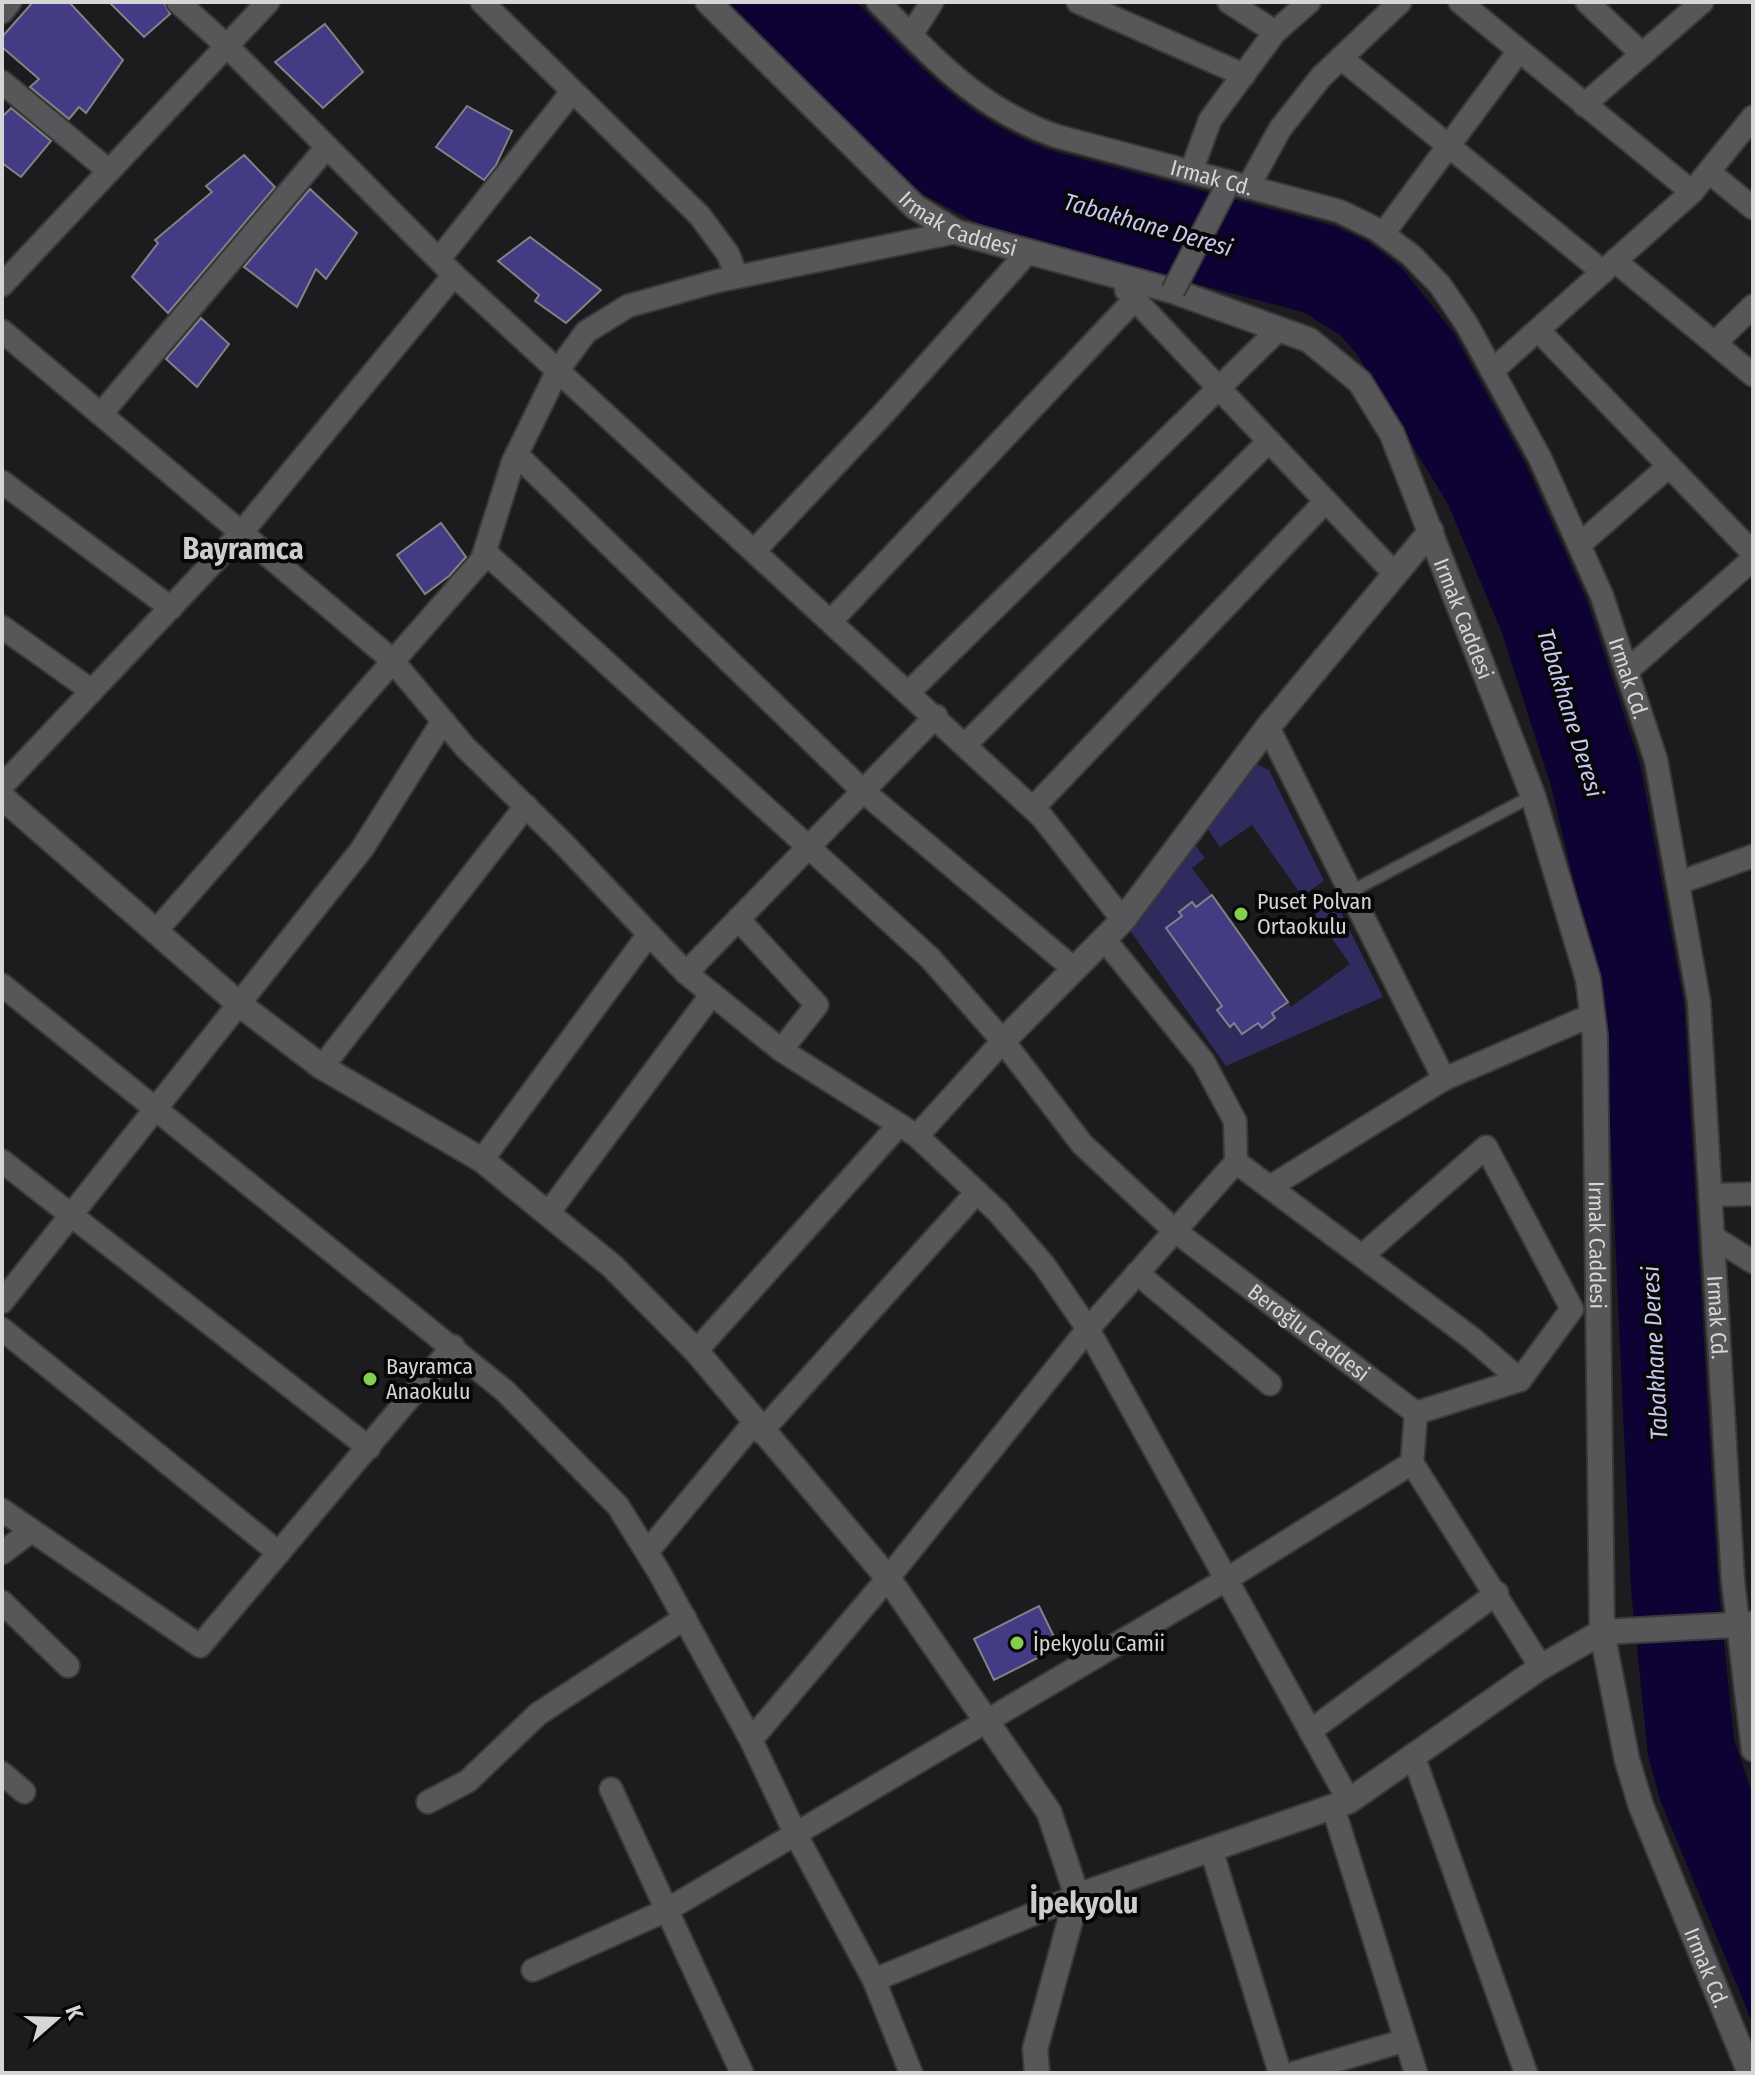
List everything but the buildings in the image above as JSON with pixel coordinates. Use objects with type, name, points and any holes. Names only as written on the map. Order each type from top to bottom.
[{"type":"street","points":[[2,12],[10,2]]},
{"type":"street","points":[[178,2],[227,46],[446,267],[1033,808],[1123,920]]},
{"type":"street","points":[[2,285],[268,2]]},
{"type":"street","points":[[482,2],[700,216],[728,254],[737,277]]},
{"type":"street","name":"Irmak Caddesi","points":[[708,2],[915,207],[956,232],[1173,291],[1309,340],[1360,382],[1392,434],[1533,796],[1588,979],[1592,1015],[1610,1631]]},
{"type":"street","name":"Irmak Cd.","points":[[878,2],[985,103],[1019,123],[1339,211],[1383,234],[1411,255],[1440,285],[1466,323],[1540,458],[1602,596],[1656,760],[1699,1002],[1739,1624],[1753,1750]]},
{"type":"street","points":[[911,35],[932,2]]},
{"type":"street","points":[[1078,2],[1244,75]]},
{"type":"street","points":[[1229,2],[1275,32]]},
{"type":"street","points":[[1191,172],[1210,120],[1275,32],[1309,2]]},
{"type":"street","points":[[1173,291],[1239,184],[1280,129],[1321,77],[1400,2]]},
{"type":"street","points":[[1460,2],[1692,192]]},
{"type":"street","points":[[1587,2],[1642,54]]},
{"type":"street","points":[[1584,105],[1702,2]]},
{"type":"street","points":[[1383,234],[1519,51]]},
{"type":"street","points":[[1341,58],[1449,146],[1715,343],[1753,375]]},
{"type":"street","points":[[2,82],[109,171]]},
{"type":"street","points":[[2,786],[11,762],[92,691],[242,532],[446,267],[572,92]]},
{"type":"street","points":[[1492,371],[1692,192],[1753,117]]},
{"type":"street","points":[[101,414],[327,147]]},
{"type":"street","points":[[1709,172],[1753,208]]},
{"type":"street","points":[[155,932],[391,659],[443,606],[482,560],[517,455],[558,370],[586,332],[628,306],[737,277],[956,232]]},
{"type":"street","points":[[755,550],[1028,252]]},
{"type":"street","points":[[1111,274],[1395,574]]},
{"type":"street","points":[[831,621],[1135,299]]},
{"type":"street","points":[[1715,343],[1753,306]]},
{"type":"street","points":[[909,692],[1279,329]]},
{"type":"street","points":[[1538,330],[1753,556],[1627,671]]},
{"type":"street","points":[[2,331],[391,659],[443,721],[686,973],[781,1050],[908,1130],[977,1192],[1044,1265],[1088,1329],[1310,1731],[1341,1804],[1403,2041],[1416,2073]]},
{"type":"street","points":[[966,744],[1269,441]]},
{"type":"street","points":[[517,455],[863,791],[1074,969]]},
{"type":"street","points":[[1579,545],[1669,466]]},
{"type":"street","points":[[2,482],[171,608]]},
{"type":"street","points":[[1033,808],[1326,501]]},
{"type":"street","points":[[696,1351],[908,1130],[1003,1041],[1123,920],[1268,727],[1431,531]]},
{"type":"street","name":"Beroğlu Caddesi","points":[[485,552],[930,958],[1003,1041],[1082,1144],[1175,1231],[1416,1413]]},
{"type":"street","points":[[2,627],[92,691]]},
{"type":"street","points":[[686,973],[936,716]]},
{"type":"street","points":[[2,1302],[362,849],[443,721]]},
{"type":"street","points":[[1268,727],[1444,1079]]},
{"type":"street","points":[[2,797],[239,1004],[322,1067],[482,1160],[612,1266],[696,1351],[888,1578],[1049,1812],[1077,1896],[1035,2049],[1037,2073]]},
{"type":"street","points":[[322,1067],[526,806]]},
{"type":"street","points":[[1678,883],[1753,857]]},
{"type":"street","points":[[738,919],[817,1005],[781,1050]]},
{"type":"street","points":[[482,1160],[649,934]]},
{"type":"street","points":[[751,1740],[888,1578],[1088,1329],[1236,1162],[1235,1121],[1203,1061],[1104,939]]},
{"type":"street","points":[[2,985],[453,1346],[505,1391],[618,1506],[685,1618],[751,1740],[796,1835],[874,1980],[911,2073]]},
{"type":"street","points":[[549,1212],[712,994]]},
{"type":"street","points":[[1270,1187],[1444,1079],[1592,1015]]},
{"type":"street","points":[[1362,1256],[1486,1147],[1572,1309],[1520,1380],[1416,1413],[1412,1463],[1541,1667]]},
{"type":"street","points":[[2,1161],[369,1448]]},
{"type":"street","points":[[1236,1162],[1520,1380]]},
{"type":"street","points":[[647,1552],[758,1427],[977,1192]]},
{"type":"street","points":[[1711,1195],[1753,1194]]},
{"type":"street","points":[[1713,1237],[1753,1262]]},
{"type":"street","points":[[1137,1273],[1270,1384]]},
{"type":"street","points":[[2,1329],[279,1553]]},
{"type":"street","points":[[2,1510],[200,1646],[453,1346]]},
{"type":"street","points":[[533,1970],[665,1911],[1227,1579],[1412,1463]]},
{"type":"street","points":[[2,1553],[31,1531]]},
{"type":"street","points":[[1310,1731],[1497,1593]]},
{"type":"street","points":[[2,1602],[68,1666]]},
{"type":"street","points":[[428,1802],[468,1781],[538,1714],[685,1618]]},
{"type":"street","points":[[874,1980],[1077,1896],[1341,1804],[1541,1667],[1610,1631],[1739,1624]]},
{"type":"street","name":"Irmak Cd.","points":[[1610,1631],[1627,1760],[1641,1806],[1750,2073]]},
{"type":"street","points":[[1413,1755],[1526,2073]]},
{"type":"street","points":[[2,1773],[24,1792]]},
{"type":"street","points":[[611,1789],[742,2073]]},
{"type":"street","points":[[1211,1849],[1280,2073]]},
{"type":"street","points":[[1294,2073],[1403,2041]]},
{"type":"lane","points":[[1350,892],[1533,796]]},
{"type":"shaded area","points":[[1256,764],[1269,770],[1324,881],[1302,896],[1252,825],[1220,847],[1205,825],[1243,773]]},
{"type":"shaded area","points":[[1193,842],[1205,858],[1192,868],[1212,895],[1196,907],[1192,902],[1179,911],[1230,1026],[1235,1023],[1242,1034],[1258,1023],[1262,1028],[1275,1018],[1272,1013],[1288,1002],[1291,1007],[1350,964],[1314,913],[1334,899],[1383,997],[1226,1066],[1129,929]]},
{"type":"water","name":"Tabakhane Deresi","points":[[728,2],[856,2],[923,69],[968,107],[1021,138],[1052,151],[1334,226],[1368,242],[1401,267],[1453,332],[1526,465],[1587,601],[1640,764],[1684,1004],[1718,1583],[1734,1739],[1753,1796],[1753,2024],[1660,1800],[1648,1755],[1631,1590],[1605,1013],[1551,786],[1502,633],[1448,504],[1356,353],[1340,335],[1303,312],[1024,239],[973,221],[924,195],[881,158]]},
{"type":"place","name":"Puset Polvan Ortaokulu","points":[[1241,914]]},
{"type":"place","name":"Bayramca Anaokulu","points":[[370,1379]]},
{"type":"place","name":"İpekyolu Camii","points":[[1017,1643]]},
{"type":"district","name":"Bayramca","points":[[243,549]]},
{"type":"district","name":"İpekyolu","points":[[1084,1903]]}]
